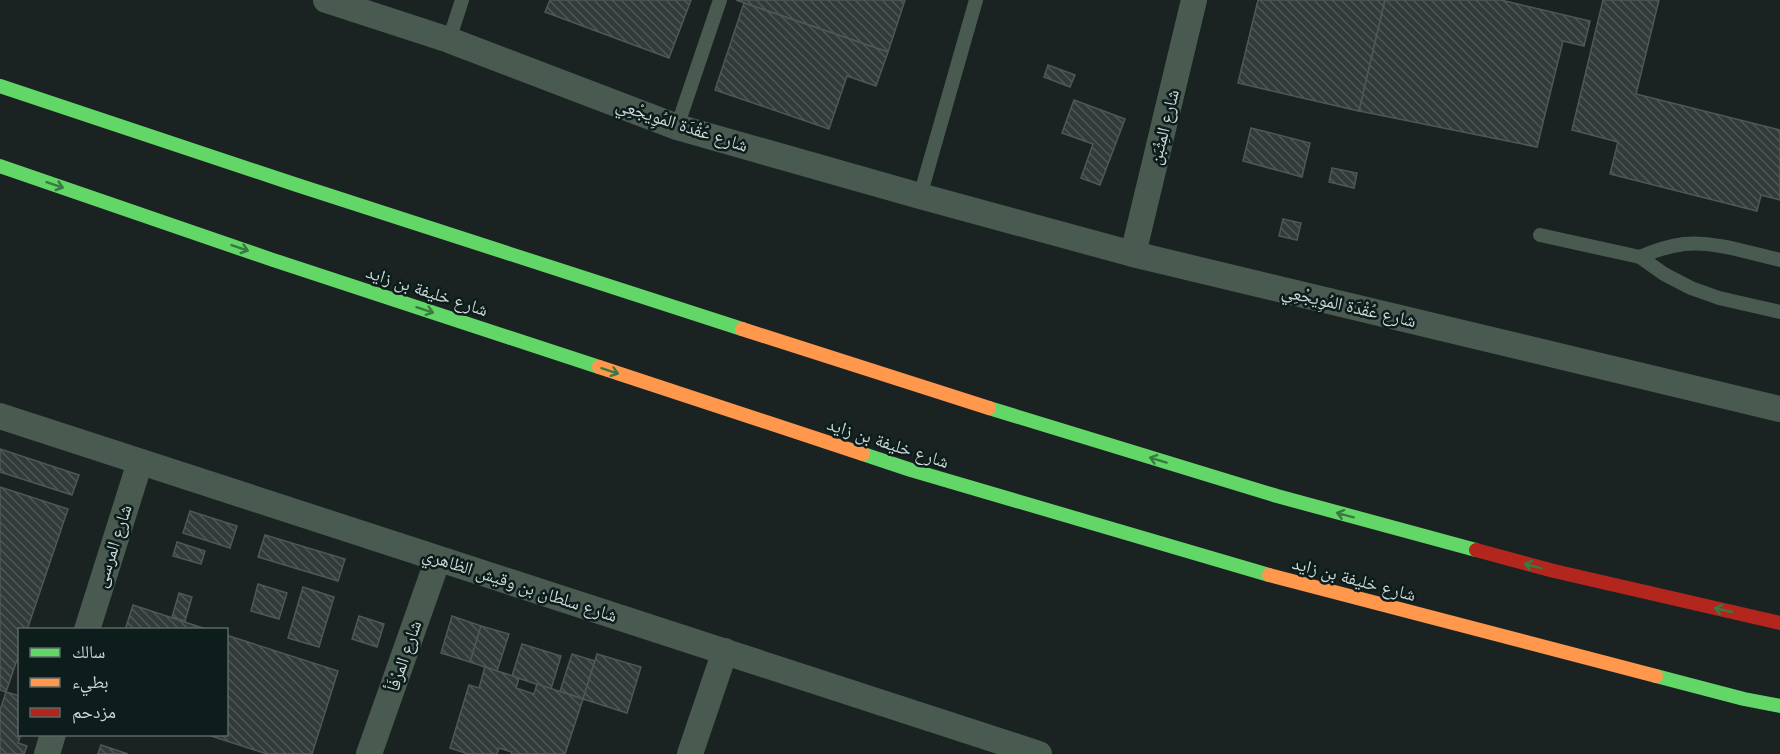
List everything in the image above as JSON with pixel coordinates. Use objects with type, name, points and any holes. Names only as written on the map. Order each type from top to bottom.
[{"type":"highway","points":[[0,86],[901,381],[1277,496],[1554,572],[1780,623]]},
{"type":"highway","name":"شارع خليفة بن زايد","points":[[0,166],[273,260],[911,470],[1256,571],[1744,699],[1780,706]]},
{"type":"street","name":"شارع عُقْدَة المُوِيجْعِي","points":[[326,0],[449,40],[677,127],[920,196],[1133,254],[1780,409]]},
{"type":"street","name":"شارع المِثْبَن","points":[[1133,254],[1194,0]]},
{"type":"street","name":"شارع سلطان بن وقيش الظاهري","points":[[0,416],[1039,754]]},
{"type":"street","name":"شارع المرسى","points":[[88,628],[140,462]]},
{"type":"street","name":"شارع المرْفَأ","points":[[369,754],[438,559]]},
{"type":"street","points":[[690,754],[725,651]]},
{"type":"street","points":[[1744,699],[1780,720]]},
{"type":"street","points":[[47,754],[53,736]]},
{"type":"lane","points":[[449,40],[462,0]]},
{"type":"lane","points":[[677,127],[720,0]]},
{"type":"lane","points":[[920,196],[976,0]]},
{"type":"lane","points":[[1540,235],[1640,257],[1664,274],[1690,288],[1719,298],[1780,312]]},
{"type":"lane","points":[[1640,257],[1662,248],[1685,244],[1709,244],[1780,260]]},
{"type":"building","points":[[550,0],[691,0],[669,58],[545,12]]},
{"type":"building","points":[[736,0],[905,0],[888,52]]},
{"type":"building","points":[[1258,0],[1385,0],[1359,111],[1238,83]]},
{"type":"building","points":[[1385,0],[1501,0],[1590,21],[1584,46],[1563,41],[1537,147],[1359,111]]},
{"type":"building","points":[[1603,0],[1659,0],[1636,94],[1780,130],[1780,200],[1761,195],[1757,211],[1610,174],[1618,142],[1572,130]]},
{"type":"building","points":[[744,3],[888,52],[876,86],[847,76],[829,129],[715,90]]},
{"type":"building","points":[[1048,65],[1075,75],[1070,87],[1044,77]]},
{"type":"building","points":[[1074,100],[1125,119],[1100,185],[1081,178],[1093,144],[1062,133]]},
{"type":"building","points":[[1251,128],[1310,143],[1302,177],[1243,161]]},
{"type":"building","points":[[1332,168],[1357,173],[1354,188],[1329,182]]},
{"type":"building","points":[[1283,219],[1301,223],[1297,240],[1279,236]]},
{"type":"building","points":[[0,449],[79,475],[72,495],[0,472]]},
{"type":"building","points":[[0,487],[68,509],[28,628],[18,628],[18,657],[6,692],[0,690]]},
{"type":"building","points":[[190,511],[237,526],[230,548],[183,533]]},
{"type":"building","points":[[265,535],[345,559],[338,581],[258,557]]},
{"type":"building","points":[[177,542],[205,551],[201,564],[173,556]]},
{"type":"building","points":[[258,584],[287,593],[279,619],[251,611]]},
{"type":"building","points":[[303,587],[334,597],[319,647],[288,638]]},
{"type":"building","points":[[179,593],[192,597],[185,621],[172,617]]},
{"type":"building","points":[[133,605],[203,628],[126,628]]},
{"type":"building","points":[[359,616],[384,624],[377,647],[352,639]]},
{"type":"building","points":[[452,616],[481,626],[470,662],[441,653]]},
{"type":"building","points":[[481,626],[509,634],[497,671],[470,662]]},
{"type":"building","points":[[228,636],[338,671],[312,754],[267,754],[211,736],[228,736]]},
{"type":"building","points":[[522,644],[561,656],[551,689],[512,676]]},
{"type":"building","points":[[572,654],[595,661],[583,699],[560,691]]},
{"type":"building","points":[[597,654],[641,667],[627,713],[583,699]]},
{"type":"building","points":[[485,667],[519,678],[516,688],[534,694],[537,684],[583,699],[565,754],[511,754],[512,752],[499,748],[497,754],[468,754],[450,748],[469,685],[479,688]]},
{"type":"building","points":[[6,692],[18,695],[18,736],[20,736],[18,743],[27,746],[24,754],[0,754],[0,710]]},
{"type":"building","points":[[101,745],[128,754],[98,754]]},
{"type":"traffic: fast","points":[[0,86],[742,329]]},
{"type":"traffic: fast","points":[[0,166],[273,260],[599,367]]},
{"type":"traffic: fast","points":[[989,408],[1277,496],[1476,550]]},
{"type":"traffic: fast","points":[[863,454],[1269,575]]},
{"type":"traffic: fast","points":[[1656,676],[1780,706]]},
{"type":"traffic: slow","points":[[742,329],[989,408]]},
{"type":"traffic: slow","points":[[599,367],[863,454]]},
{"type":"traffic: slow","points":[[1269,575],[1656,676]]},
{"type":"traffic: jam","points":[[1476,550],[1554,571],[1780,623]]}]
